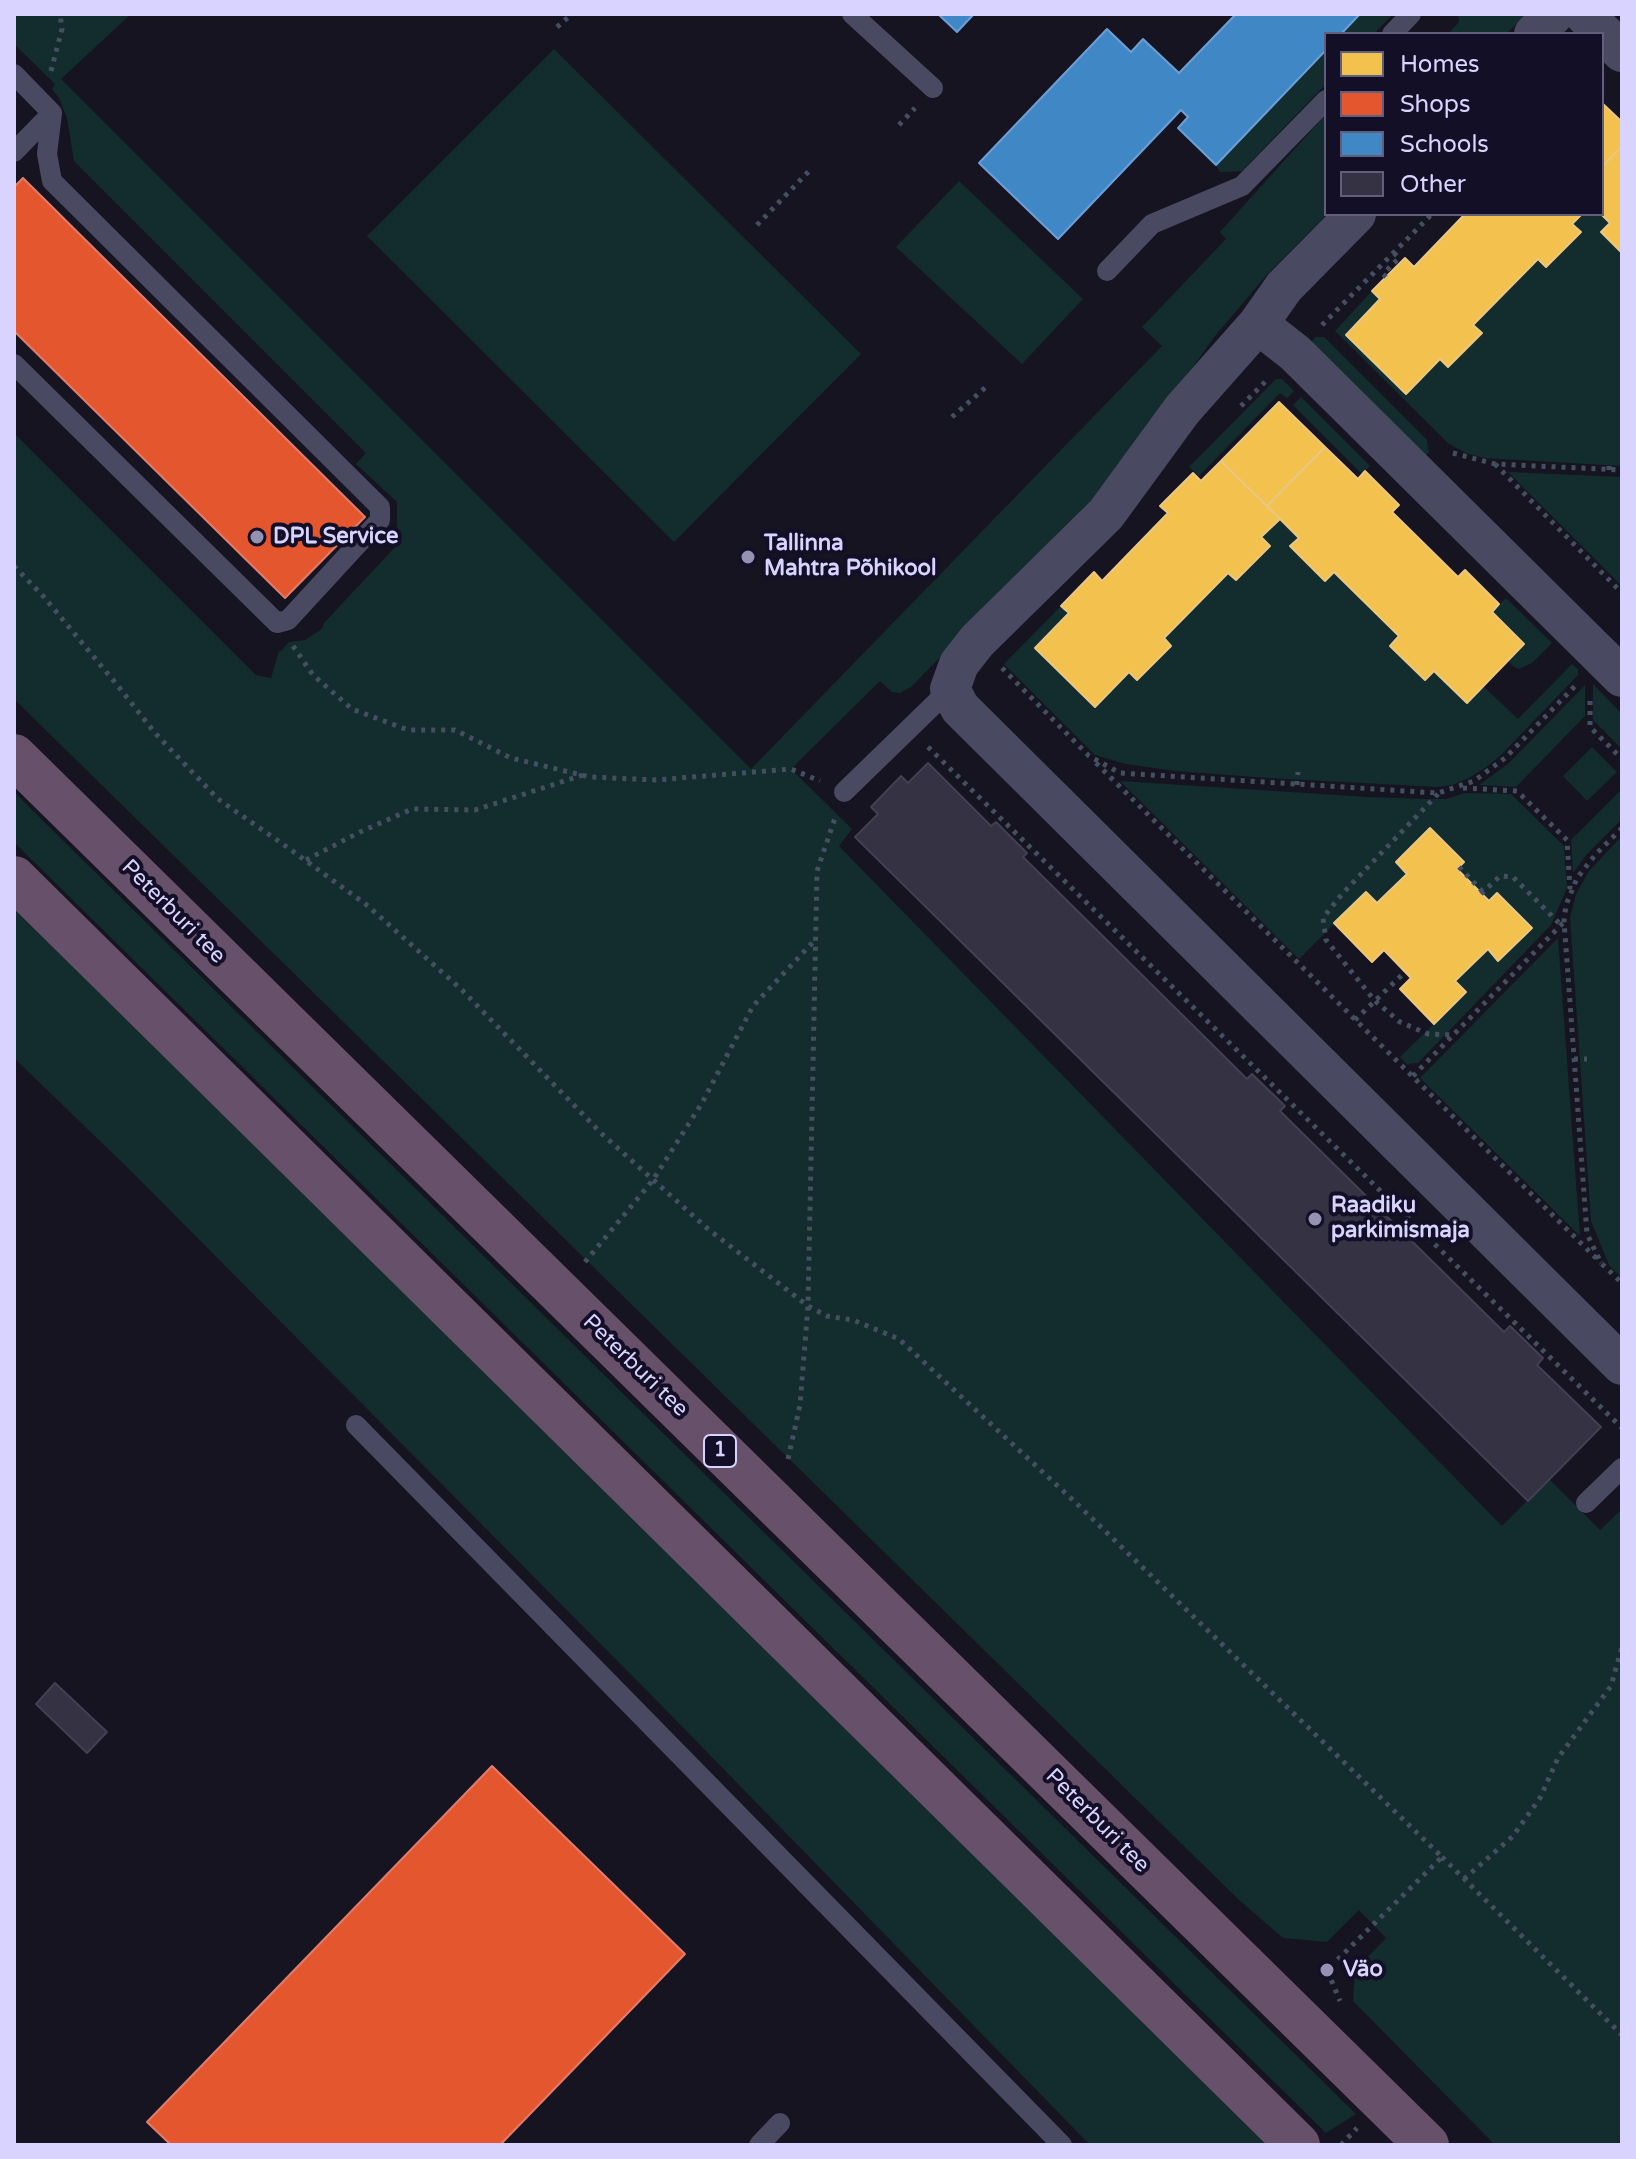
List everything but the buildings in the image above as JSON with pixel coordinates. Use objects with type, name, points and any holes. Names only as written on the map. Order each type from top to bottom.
[{"type":"highway","name":"Peterburi tee","points":[[14,756],[1427,2145]]},
{"type":"highway","points":[[14,878],[1298,2145]]},
{"type":"street","points":[[1536,32],[1554,14]]},
{"type":"street","points":[[1584,14],[1602,32]]},
{"type":"street","points":[[1604,34],[1622,52]]},
{"type":"street","points":[[1354,216],[1284,287],[1258,324],[1182,410],[1106,514],[977,641],[959,664],[955,698],[1622,1365]]},
{"type":"street","points":[[1258,324],[1295,353],[1622,677]]},
{"type":"lane","points":[[852,14],[933,88]]},
{"type":"lane","points":[[1394,32],[1411,14]]},
{"type":"lane","points":[[14,74],[47,108],[47,154],[52,181],[380,507],[380,520],[288,620],[277,623],[14,364]]},
{"type":"lane","points":[[1107,271],[1152,224],[1242,186],[1324,102]]},
{"type":"lane","points":[[14,152],[47,108]]},
{"type":"lane","points":[[844,792],[955,698]]},
{"type":"lane","points":[[356,1425],[1062,2145]]},
{"type":"lane","points":[[1586,1503],[1622,1468]]},
{"type":"lane","points":[[759,2145],[780,2123]]},
{"type":"path","points":[[47,108],[62,29],[60,14]]},
{"type":"path","points":[[557,27],[572,14]]},
{"type":"path","points":[[757,225],[812,168]]},
{"type":"path","points":[[1237,410],[1430,216]]},
{"type":"path","points":[[1386,277],[1383,274],[1399,258],[1394,253]]},
{"type":"path","points":[[952,417],[986,387]]},
{"type":"path","points":[[1417,475],[1443,450],[1495,464],[1622,470]]},
{"type":"path","points":[[1609,460],[1609,470]]},
{"type":"path","points":[[1495,464],[1622,593]]},
{"type":"path","points":[[14,566],[44,597],[155,733],[218,799],[368,906],[462,990],[602,1134],[708,1229],[808,1306],[827,1316],[853,1320],[899,1339],[1074,1501],[1622,2035]]},
{"type":"path","points":[[277,623],[313,675],[352,709],[408,730],[455,730],[511,758],[584,775],[656,780],[791,769],[844,792],[817,871],[808,1306],[800,1405],[778,1507]]},
{"type":"path","points":[[1622,1283],[1001,667],[955,698],[924,743],[1280,1097],[1622,1428]]},
{"type":"path","points":[[1089,756],[1120,773],[1438,793],[1474,781],[1505,758],[1579,683]]},
{"type":"path","points":[[1590,700],[1590,727],[1622,759]]},
{"type":"path","points":[[1297,785],[1298,772]]},
{"type":"path","points":[[305,860],[412,809],[475,810],[584,775]]},
{"type":"path","points":[[1458,788],[1517,791],[1567,840],[1570,891]]},
{"type":"path","points":[[1438,793],[1323,918],[1326,940],[1375,1001],[1400,1022],[1428,1034],[1453,1035]]},
{"type":"path","points":[[1601,1263],[1587,1234],[1563,923],[1570,891],[1585,866],[1622,828]]},
{"type":"path","points":[[1459,867],[1482,893],[1500,876],[1513,877],[1563,923]]},
{"type":"path","points":[[1413,1076],[1563,923]]},
{"type":"path","points":[[560,1293],[653,1180],[702,1103],[753,1006],[816,939]]},
{"type":"path","points":[[1355,1020],[1405,972]]},
{"type":"path","points":[[1574,1059],[1587,1059]]},
{"type":"path","points":[[1464,1879],[1513,1836],[1540,1798],[1558,1758],[1611,1686],[1622,1647]]},
{"type":"path","points":[[1346,2013],[1327,1970],[1442,1857]]},
{"type":"path","points":[[1341,2145],[1382,2101]]},
{"type":"green space","points":[[14,14],[131,14],[61,79],[751,769],[1162,346],[1142,327],[1226,239],[1220,232],[1324,116],[1325,216],[1266,276],[1215,336],[1146,433],[1083,512],[911,687],[900,693],[892,692],[880,681],[791,769],[852,829],[839,846],[1502,1526],[1549,1479],[1600,1530],[1622,1509],[1622,2145],[1495,2145],[1353,2001],[1355,1970],[1386,1938],[1359,1910],[1327,1942],[1283,1938],[1238,1899],[14,699],[14,433],[256,675],[271,678],[279,651],[289,642],[305,640],[322,629],[324,623],[397,545],[397,502],[356,464],[366,453],[74,161],[67,118],[52,89],[55,84],[14,44]]},
{"type":"green space","points":[[1360,14],[1393,14],[1376,32],[1343,32]]},
{"type":"green space","points":[[1458,14],[1526,14],[1508,32],[1450,32],[1459,22]]},
{"type":"green space","points":[[554,49],[861,354],[674,542],[367,236]]},
{"type":"green space","points":[[1324,52],[1324,86],[1242,171],[1220,172],[1216,165]]},
{"type":"green space","points":[[959,181],[1083,299],[1022,364],[896,247]]},
{"type":"green space","points":[[1580,216],[1603,216],[1610,223],[1602,232],[1622,253],[1622,466],[1484,458],[1466,453],[1449,444],[1335,331],[1372,291],[1380,299],[1346,335],[1406,394],[1440,359],[1449,367],[1481,333],[1473,325],[1538,259],[1547,266],[1580,232],[1572,224]]},
{"type":"green space","points":[[1316,337],[1324,337],[1427,440],[1429,452],[1423,458],[1308,345]]},
{"type":"green space","points":[[1276,379],[1282,379],[1294,391],[1287,398],[1280,393],[1199,476],[1189,467]]},
{"type":"green space","points":[[1301,397],[1370,466],[1362,474],[1293,405]]},
{"type":"green space","points":[[1508,472],[1622,477],[1622,586]]},
{"type":"green space","points":[[1280,519],[1299,538],[1290,547],[1325,581],[1334,572],[1399,636],[1390,646],[1425,680],[1434,671],[1467,702],[1483,686],[1518,719],[1572,664],[1578,669],[1578,675],[1485,768],[1452,785],[1437,787],[1268,778],[1126,764],[1095,755],[1004,664],[1061,606],[1069,613],[1095,706],[1129,672],[1138,680],[1171,646],[1164,638],[1228,573],[1236,580],[1270,546],[1261,537]]},
{"type":"green space","points":[[1506,598],[1552,643],[1532,663],[1519,669],[1508,661],[1524,644],[1492,612]]},
{"type":"green space","points":[[1593,684],[1622,714],[1622,749],[1593,720]]},
{"type":"green space","points":[[1585,685],[1585,716],[1516,787],[1479,785],[1509,763]]},
{"type":"green space","points":[[1592,747],[1617,772],[1587,801],[1563,776]]},
{"type":"green space","points":[[1120,781],[1368,797],[1446,799],[1465,793],[1511,794],[1564,846],[1567,888],[1551,925],[1418,1063],[1407,1064],[1400,1057],[1466,992],[1455,981],[1488,949],[1499,960],[1531,929],[1497,893],[1489,901],[1457,869],[1463,862],[1430,829],[1396,862],[1407,874],[1377,903],[1366,892],[1299,959]]},
{"type":"green space","points":[[1622,789],[1622,819],[1573,873],[1571,840]]},
{"type":"green space","points":[[14,792],[1356,2114],[1326,2133],[32,860],[14,842]]},
{"type":"green space","points":[[1622,836],[1622,1278],[1609,1265],[1591,1221],[1570,917],[1576,894],[1589,871]]},
{"type":"green space","points":[[14,908],[1267,2145],[1090,2145],[665,1709],[133,1173],[14,1058]]},
{"type":"green space","points":[[1558,938],[1580,1236],[1420,1078]]},
{"type":"place","name":"DPL Service","points":[[257,537]]},
{"type":"place","name":"Tallinna Mahtra Põhikool","points":[[748,557]]},
{"type":"place","name":"Raadiku parkimismaja","points":[[1315,1219]]},
{"type":"place","name":"Väo","points":[[1327,1970]]}]
